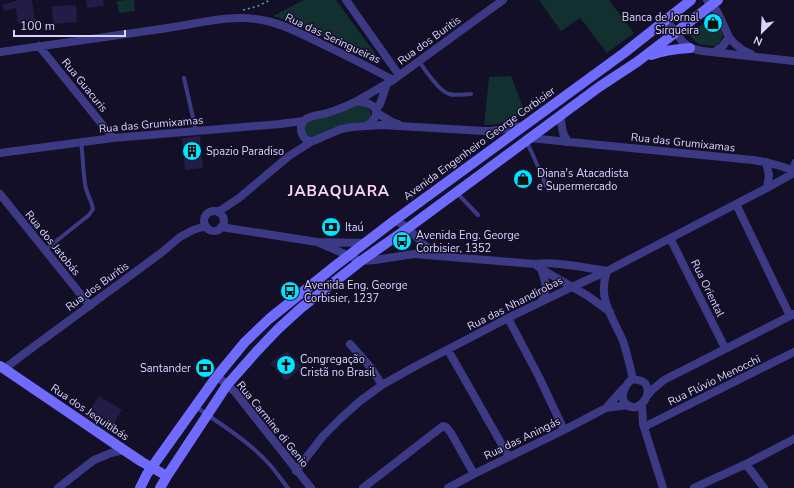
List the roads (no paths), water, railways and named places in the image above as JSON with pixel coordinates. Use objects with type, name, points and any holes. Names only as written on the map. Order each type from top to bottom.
[{"type":"main road","name":"Avenida Engenheiro George Corbisier","points":[[140,488],[147,474],[217,376],[245,342],[269,319],[334,266],[624,52],[691,0]]},
{"type":"main road","points":[[160,488],[227,385],[278,329],[301,308],[361,261],[560,115],[676,33],[712,2]]},
{"type":"main road","points":[[637,62],[658,52],[690,48]]},
{"type":"main road","name":"Rua dos Jequitibás","points":[[2,368],[142,462],[167,476]]},
{"type":"street","points":[[346,0],[393,80],[376,111],[374,120],[366,126]]},
{"type":"street","name":"Rua dos Buritis","points":[[357,101],[393,80],[503,0]]},
{"type":"street","points":[[712,2],[728,37],[744,51],[757,57]]},
{"type":"street","name":"Rua das Seringueiras","points":[[0,52],[221,19],[248,18],[267,21],[283,26],[374,69],[393,80]]},
{"type":"street","points":[[666,20],[682,41],[690,48],[702,52],[794,61]]},
{"type":"street","points":[[714,52],[723,46],[728,37]]},
{"type":"street","name":"Rua Guacuris","points":[[39,46],[113,138]]},
{"type":"street","points":[[357,101],[373,106],[376,111],[392,122],[403,126]]},
{"type":"street","name":"Rua das Grumixamas","points":[[0,153],[113,138],[303,121],[338,110],[357,101]]},
{"type":"street","points":[[560,115],[563,133],[568,142]]},
{"type":"street","points":[[303,121],[301,130],[308,140]]},
{"type":"street","points":[[220,215],[308,140],[318,140],[323,136],[341,129],[382,125],[484,131],[522,126]]},
{"type":"street","points":[[484,131],[493,137],[496,146]]},
{"type":"street","name":"Rua das Grumixamas","points":[[527,140],[568,142],[753,160],[781,166],[793,171]]},
{"type":"street","points":[[766,162],[769,175],[767,188]]},
{"type":"street","name":"Rua das Nhandirobas","points":[[296,470],[323,436],[340,419],[360,401],[382,385],[508,318],[608,271],[767,188],[793,171]]},
{"type":"street","name":"Rua dos Jatobás","points":[[0,194],[90,306]]},
{"type":"street","points":[[630,407],[636,407],[642,404],[652,390],[664,380],[792,315],[736,204]]},
{"type":"street","points":[[222,227],[224,222],[220,215],[212,212],[206,215],[204,220],[206,226],[214,230],[222,227],[317,242],[365,243]]},
{"type":"street","points":[[395,220],[408,228],[427,247],[442,256]]},
{"type":"street","name":"Rua dos Buritis","points":[[2,368],[90,306],[180,238],[193,230],[206,226]]},
{"type":"street","name":"Rua Oriental","points":[[670,238],[725,348]]},
{"type":"street","points":[[317,242],[361,261],[414,254],[538,267],[596,301],[610,312]]},
{"type":"street","points":[[414,254],[419,248],[421,242]]},
{"type":"street","points":[[538,267],[543,263],[608,271],[604,291],[610,312],[629,360],[633,379]]},
{"type":"street","points":[[538,267],[546,283],[541,302]]},
{"type":"street","points":[[508,318],[539,377],[564,430]]},
{"type":"street","points":[[350,344],[372,369],[382,385]]},
{"type":"street","points":[[448,350],[509,457]]},
{"type":"street","name":"Rua Flúvio Menocchi","points":[[644,425],[794,352]]},
{"type":"street","name":"Rua Carmine di Genio","points":[[217,376],[235,392],[311,488]]},
{"type":"street","points":[[644,425],[630,407],[624,402],[623,395],[625,388],[628,382],[633,379],[642,381],[664,380]]},
{"type":"street","points":[[642,381],[646,384],[648,390],[647,396]]},
{"type":"street","name":"Rua das Aningás","points":[[448,488],[606,408],[625,388]]},
{"type":"street","points":[[642,404],[644,425],[663,488]]},
{"type":"street","name":"Rua das Aningás","points":[[606,408],[630,407]]},
{"type":"street","points":[[364,488],[443,426],[451,432],[474,474]]},
{"type":"street","points":[[694,488],[746,464],[794,439]]},
{"type":"street","points":[[58,488],[94,460],[111,453],[124,450]]},
{"type":"street","points":[[746,464],[764,488]]},
{"type":"lane","points":[[419,61],[433,81],[448,94],[471,94]]},
{"type":"lane","points":[[184,78],[196,131]]},
{"type":"lane","points":[[527,140],[548,190]]},
{"type":"lane","points":[[45,250],[89,215],[93,209],[93,205],[85,186],[81,142]]},
{"type":"lane","points":[[793,171],[794,161]]},
{"type":"lane","points":[[456,192],[478,215]]},
{"type":"lane","points":[[195,406],[231,431],[258,453],[271,466],[288,488]]},
{"type":"place","name":"Banca de Jornal Sirqueira","points":[[713,23]]},
{"type":"place","name":"Spazio Paradiso","points":[[192,151]]},
{"type":"place","name":"Diana's Atacadista e Supermercado","points":[[523,179]]},
{"type":"place","name":"Itaú","points":[[331,227]]},
{"type":"place","name":"Avenida Eng. George Corbisier, 1352","points":[[402,241]]},
{"type":"place","name":"Avenida Eng. George Corbisier, 1237","points":[[290,291]]},
{"type":"place","name":"Congregação Cristã no Brasil","points":[[286,365]]},
{"type":"place","name":"Santander","points":[[205,368]]},
{"type":"district","name":"JABAQUARA","points":[[339,191]]}]
